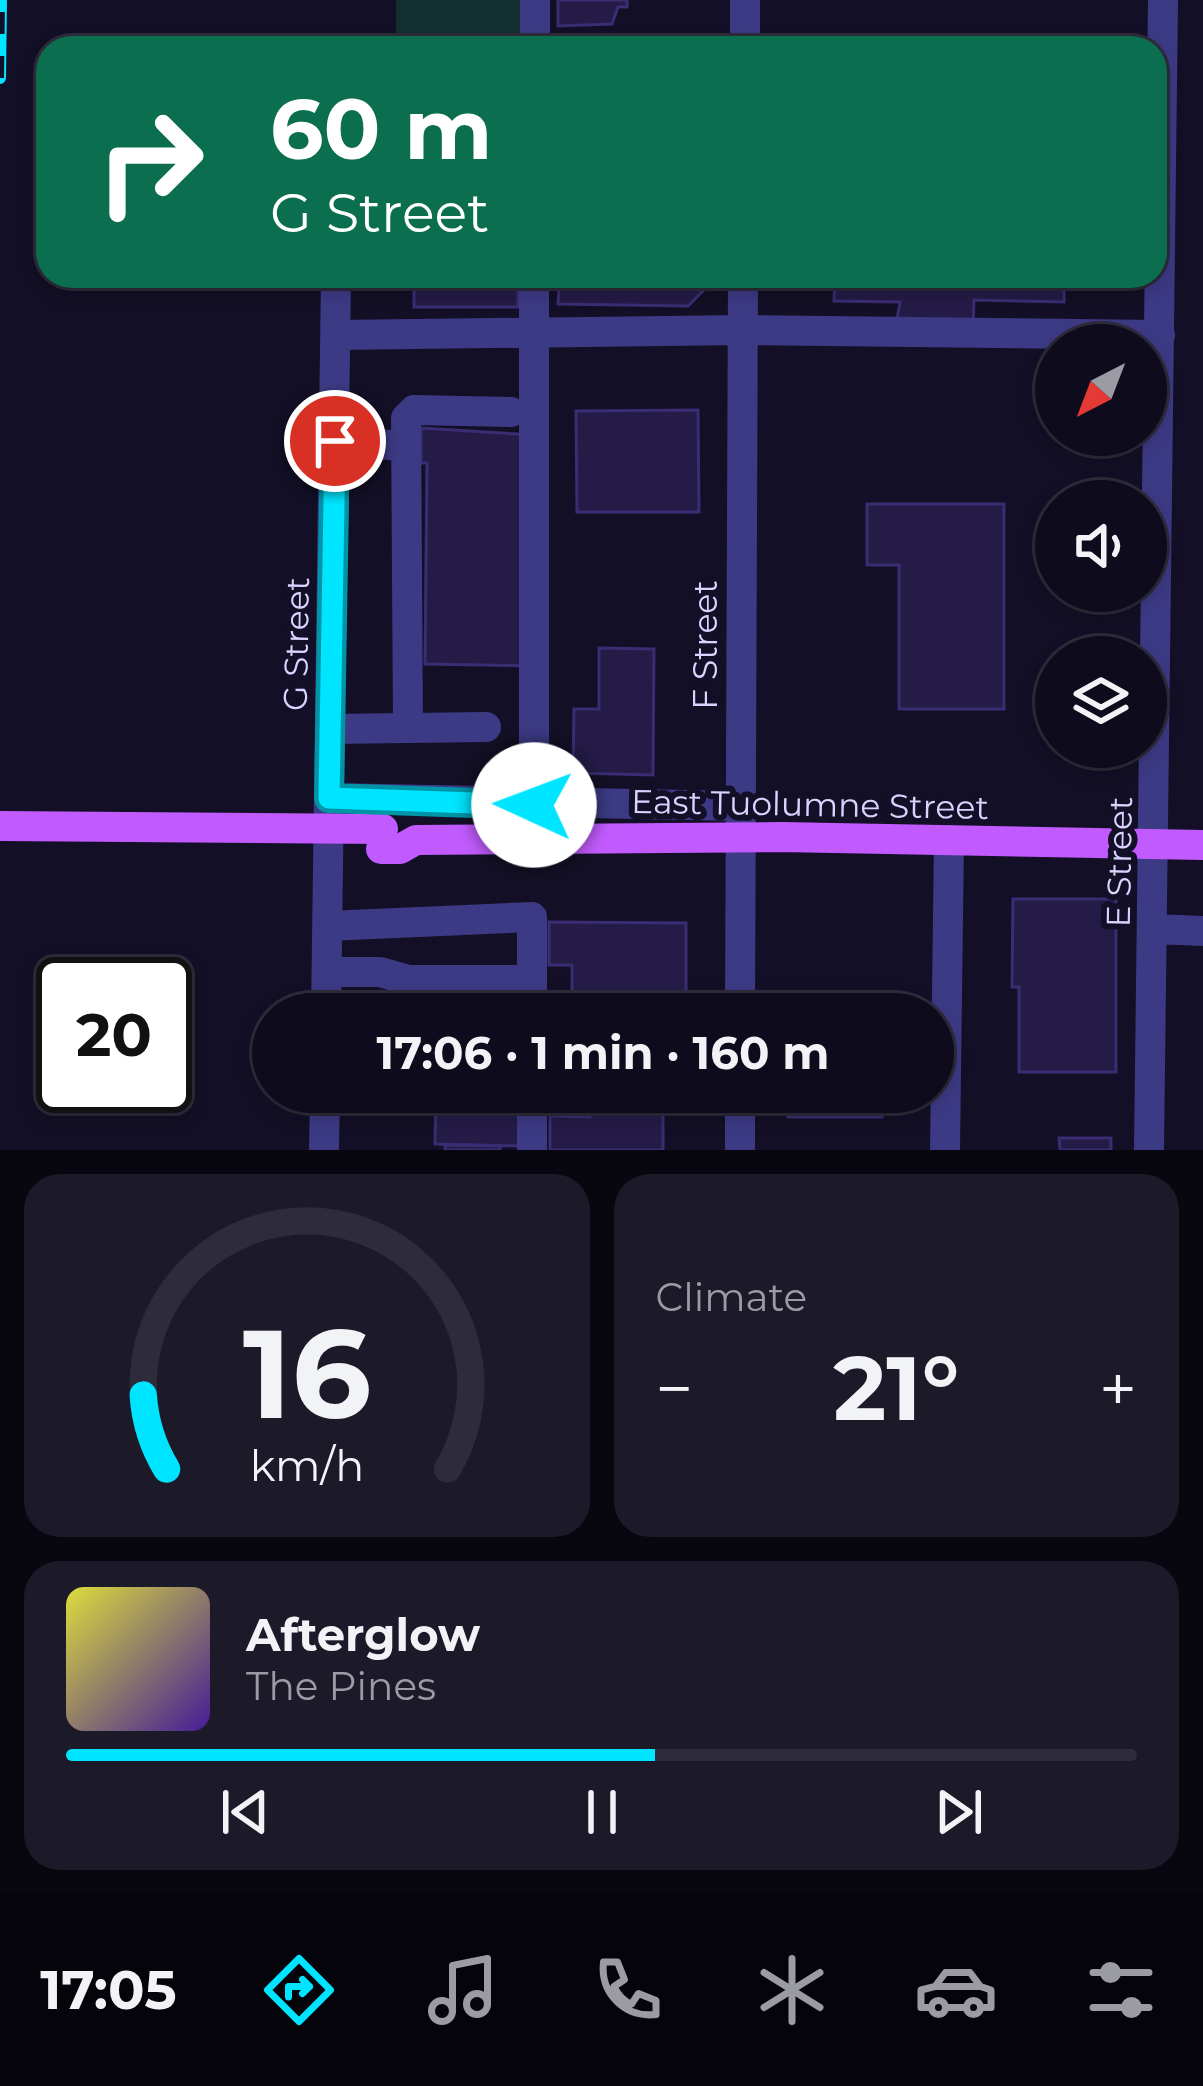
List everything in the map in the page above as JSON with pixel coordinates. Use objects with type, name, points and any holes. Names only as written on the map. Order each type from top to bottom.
[{"type":"main road","name":"East Tuolumne Street","points":[[0,826],[382,839]]},
{"type":"main road","name":"East Tuolumne Street","points":[[0,845],[382,839],[403,830],[416,840],[1203,845]]},
{"type":"street","points":[[535,0],[535,36]]},
{"type":"street","points":[[745,0],[745,36]]},
{"type":"street","name":"E Street","points":[[1163,0],[1163,36]]},
{"type":"street","name":"G Street","points":[[326,993],[335,288]]},
{"type":"street","points":[[533,288],[534,805]]},
{"type":"street","name":"F Street","points":[[740,993],[743,288]]},
{"type":"street","name":"E Street","points":[[1160,288],[1160,324]]},
{"type":"street","points":[[336,335],[743,330],[1035,334]]},
{"type":"street","points":[[408,728],[406,418],[414,410],[511,412]]},
{"type":"street","points":[[335,441],[404,446]]},
{"type":"street","name":"E Street","points":[[1150,1150],[1159,456]]},
{"type":"street","points":[[330,729],[486,727]]},
{"type":"street","points":[[329,798],[740,806]]},
{"type":"street","points":[[945,1150],[949,841]]},
{"type":"street","points":[[328,926],[532,917],[532,993]]},
{"type":"street","points":[[386,974],[388,923]]},
{"type":"street","points":[[1154,929],[1203,931]]},
{"type":"street","points":[[327,972],[386,974],[408,980],[532,980]]},
{"type":"street","points":[[324,1150],[325,1113]]},
{"type":"street","points":[[532,1113],[532,1150]]},
{"type":"street","points":[[740,1113],[740,1150]]},
{"type":"green space","points":[[396,0],[531,0],[531,36],[396,36]]},
{"type":"building","points":[[558,0],[627,0],[627,7],[618,7],[612,24],[558,26]]},
{"type":"building","points":[[414,288],[518,288],[518,307],[414,307]]},
{"type":"building","points":[[559,288],[705,288],[688,306],[558,304]]},
{"type":"building","points":[[835,288],[1064,288],[1064,302],[974,300],[973,327],[896,325],[900,302],[834,301]]},
{"type":"building","points":[[698,410],[699,512],[577,512],[576,411]]},
{"type":"building","points":[[421,428],[532,435],[530,666],[425,664],[427,463],[421,463]]},
{"type":"building","points":[[867,504],[1004,504],[1004,709],[899,709],[899,565],[867,565]]},
{"type":"building","points":[[599,648],[654,649],[653,775],[573,773],[574,709],[599,709]]},
{"type":"building","points":[[1013,899],[1116,899],[1116,1072],[1019,1072],[1019,987],[1012,987]]},
{"type":"building","points":[[549,922],[686,923],[686,993],[572,993],[572,965],[549,965]]},
{"type":"building","points":[[436,1113],[524,1113],[524,1146],[435,1144]]},
{"type":"building","points":[[590,1113],[663,1113],[663,1150],[550,1150],[550,1116],[590,1117]]},
{"type":"building","points":[[788,1113],[882,1113],[882,1117],[788,1117]]},
{"type":"building","points":[[1059,1138],[1111,1138],[1111,1150],[1060,1150]]},
{"type":"building","points":[[445,1145],[500,1146],[500,1150],[445,1150]]},
{"type":"railway","points":[[0,78],[1,0]]},
{"type":"route","points":[[335,441],[329,798],[534,805]]}]
